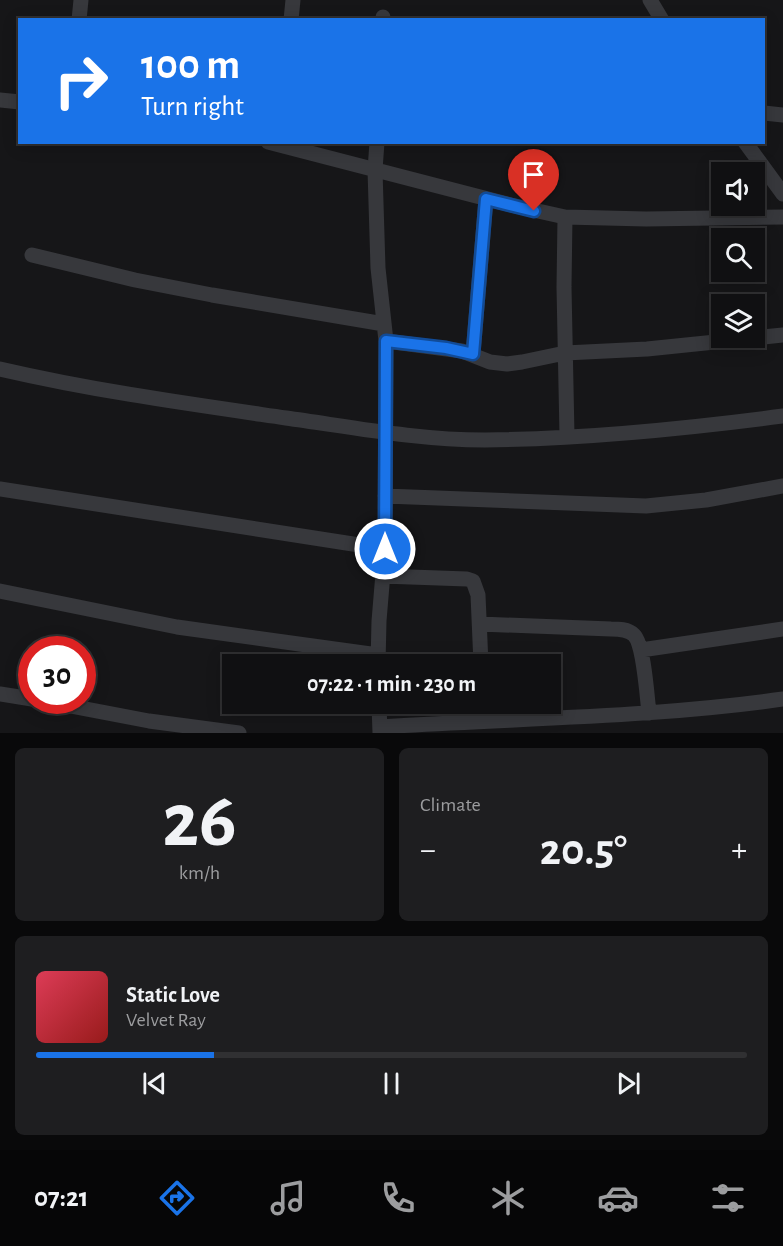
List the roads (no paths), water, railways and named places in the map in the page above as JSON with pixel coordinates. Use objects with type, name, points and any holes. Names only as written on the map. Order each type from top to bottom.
[{"type":"street","points":[[79,18],[81,0]]},
{"type":"street","points":[[291,18],[293,0]]},
{"type":"street","points":[[650,0],[661,18]]},
{"type":"street","points":[[0,99],[18,102]]},
{"type":"street","points":[[765,113],[783,115]]},
{"type":"street","points":[[276,144],[486,199],[566,217],[646,219],[783,217]]},
{"type":"street","points":[[377,144],[375,170],[379,285],[386,341],[385,549],[378,654]]},
{"type":"street","points":[[747,144],[783,194]]},
{"type":"street","points":[[473,354],[486,199]]},
{"type":"street","points":[[566,217],[567,436]]},
{"type":"street","points":[[32,255],[135,280],[384,324]]},
{"type":"street","points":[[386,341],[446,348],[473,354],[490,362],[507,364],[565,353],[647,349],[783,335]]},
{"type":"street","points":[[0,369],[105,391],[386,432],[483,440],[676,430],[783,416]]},
{"type":"street","points":[[385,496],[646,506],[706,500],[783,486]]},
{"type":"street","points":[[0,489],[385,549]]},
{"type":"street","points":[[382,576],[473,581],[478,595],[482,654]]},
{"type":"street","points":[[0,591],[177,627],[341,654]]},
{"type":"street","points":[[480,624],[624,630],[634,635],[641,650],[648,713]]},
{"type":"street","points":[[641,650],[783,629]]},
{"type":"street","points":[[0,694],[18,697]]},
{"type":"street","points":[[379,714],[380,730],[484,720],[701,709],[783,699]]},
{"type":"street","points":[[96,710],[239,733]]},
{"type":"street","points":[[484,714],[484,720]]}]
